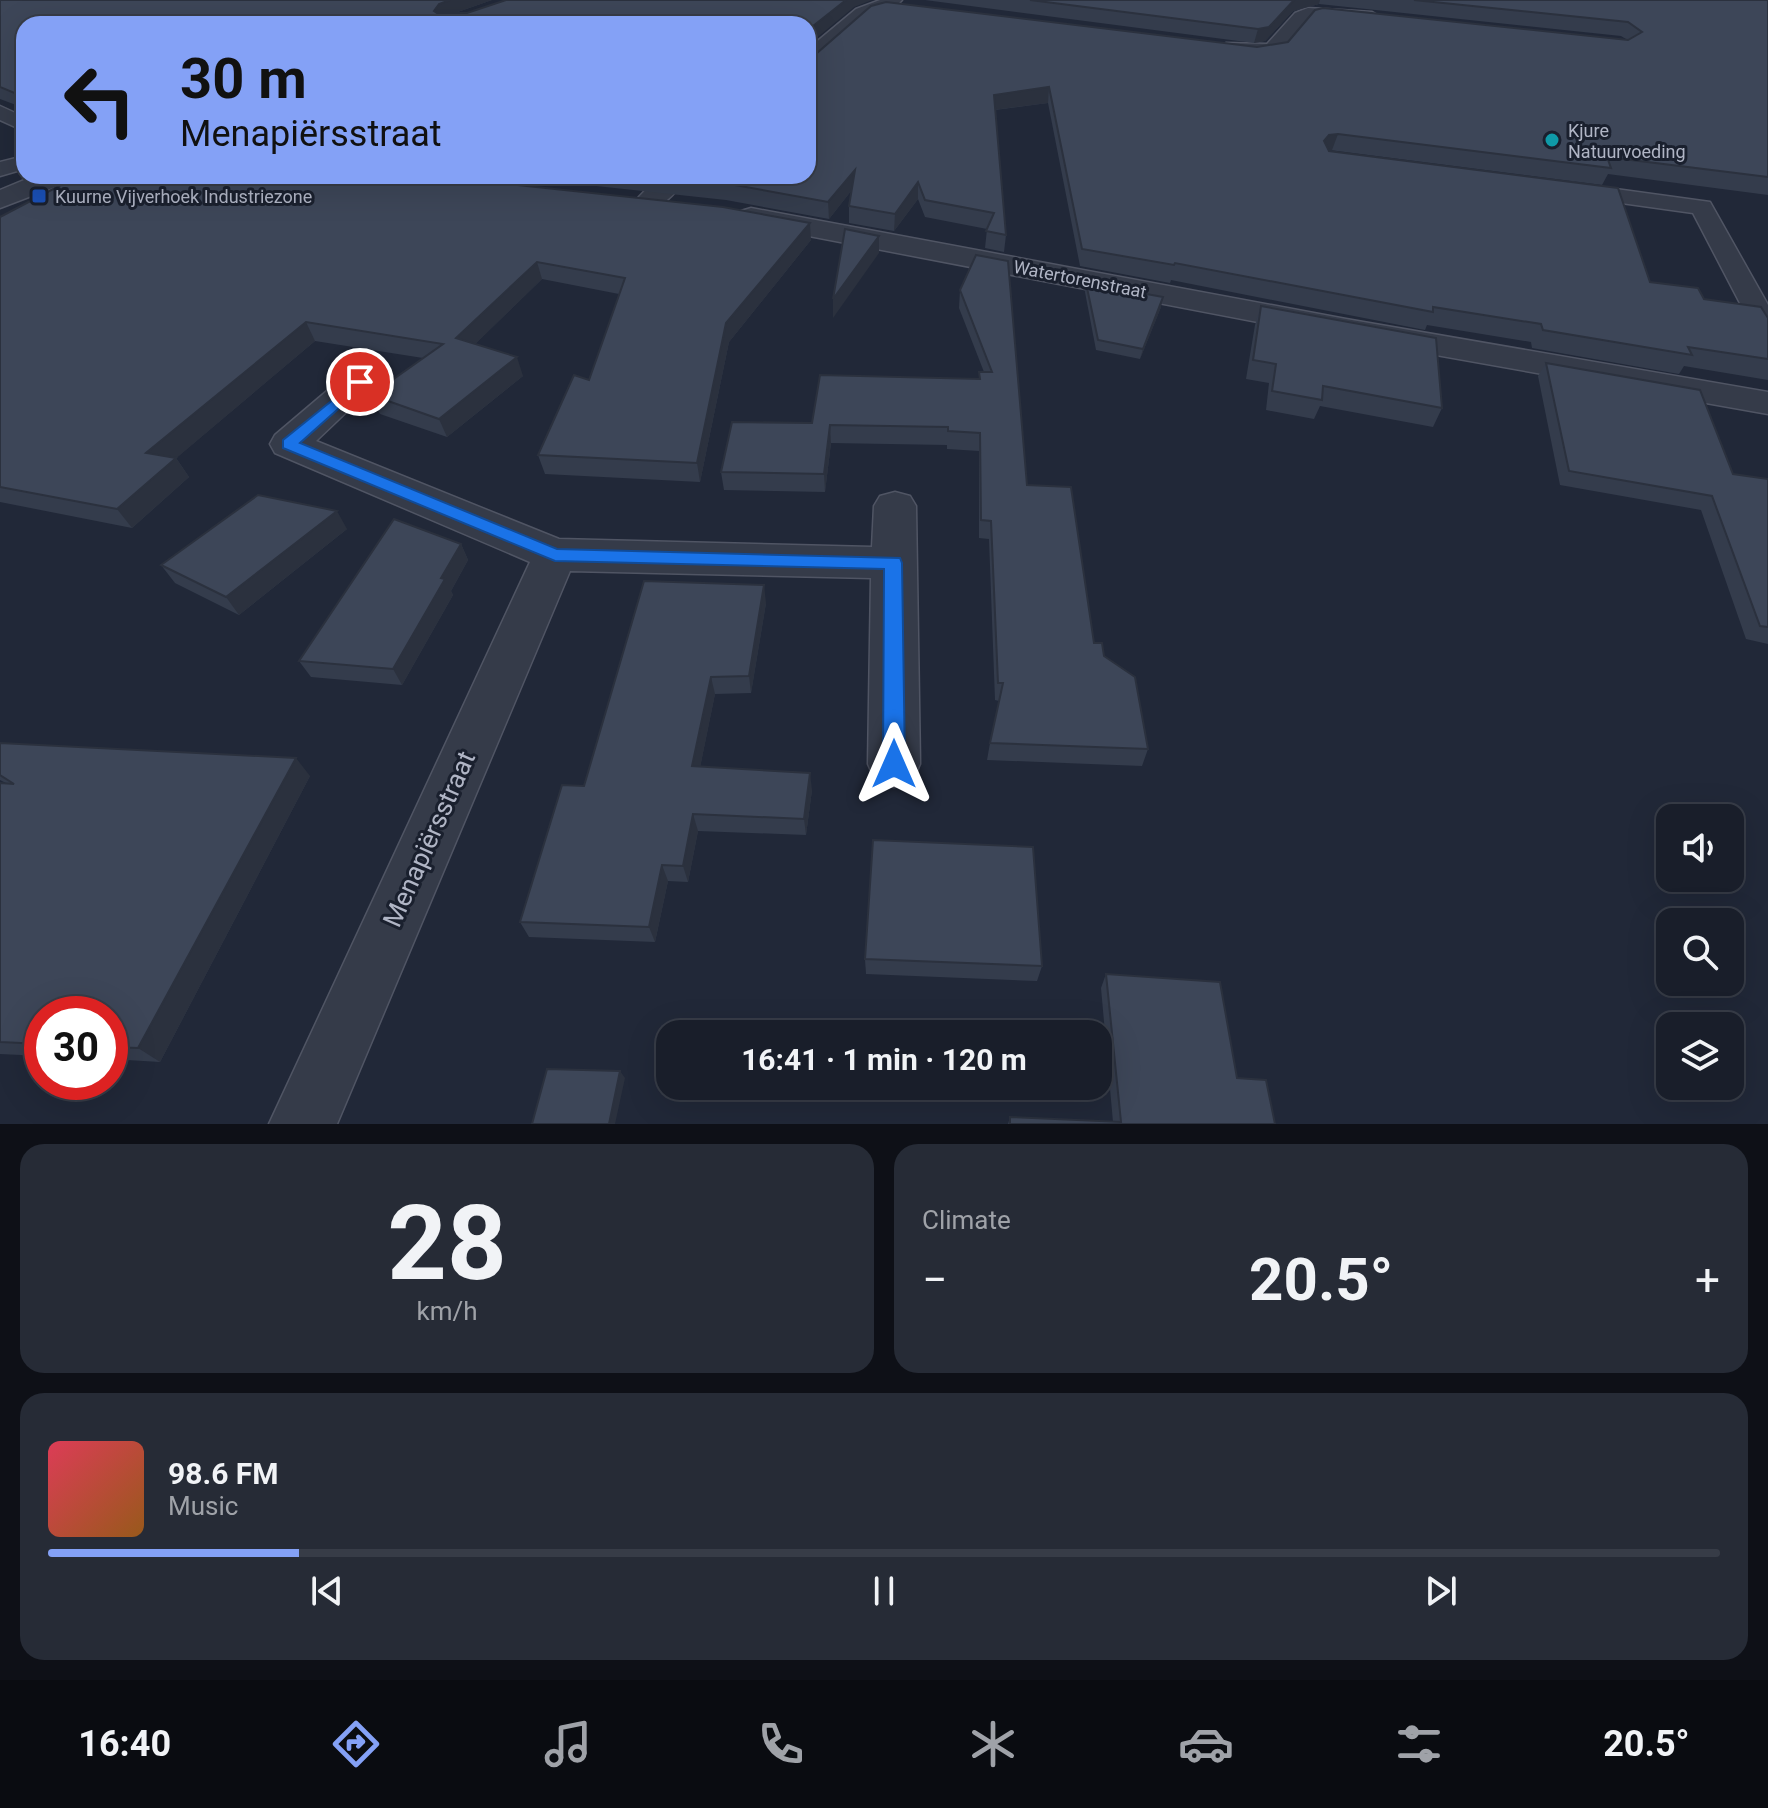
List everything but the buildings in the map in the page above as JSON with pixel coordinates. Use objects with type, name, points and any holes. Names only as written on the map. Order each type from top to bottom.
[{"type":"street","points":[[816,53],[863,13],[889,3],[918,12]]},
{"type":"street","points":[[1208,47],[1267,52],[1274,49],[1308,14],[1394,21]]},
{"type":"street","points":[[0,200],[39,184]]},
{"type":"street","name":"Watertorenstraat","points":[[726,212],[1331,326],[1768,403]]},
{"type":"street","points":[[360,382],[289,444],[555,555],[893,563]]},
{"type":"street","points":[[894,764],[895,506]]},
{"type":"street","name":"Menapiërsstraat","points":[[303,1124],[555,555]]},
{"type":"lane","points":[[1548,187],[1702,207],[1768,330]]},
{"type":"place","name":"Kjure Natuurvoeding","points":[[1552,140]]},
{"type":"place","name":"Kuurne Vijverhoek Industriezone","points":[[39,196]]},
{"type":"route","points":[[360,382],[289,444],[555,555],[893,563],[894,764]]}]
